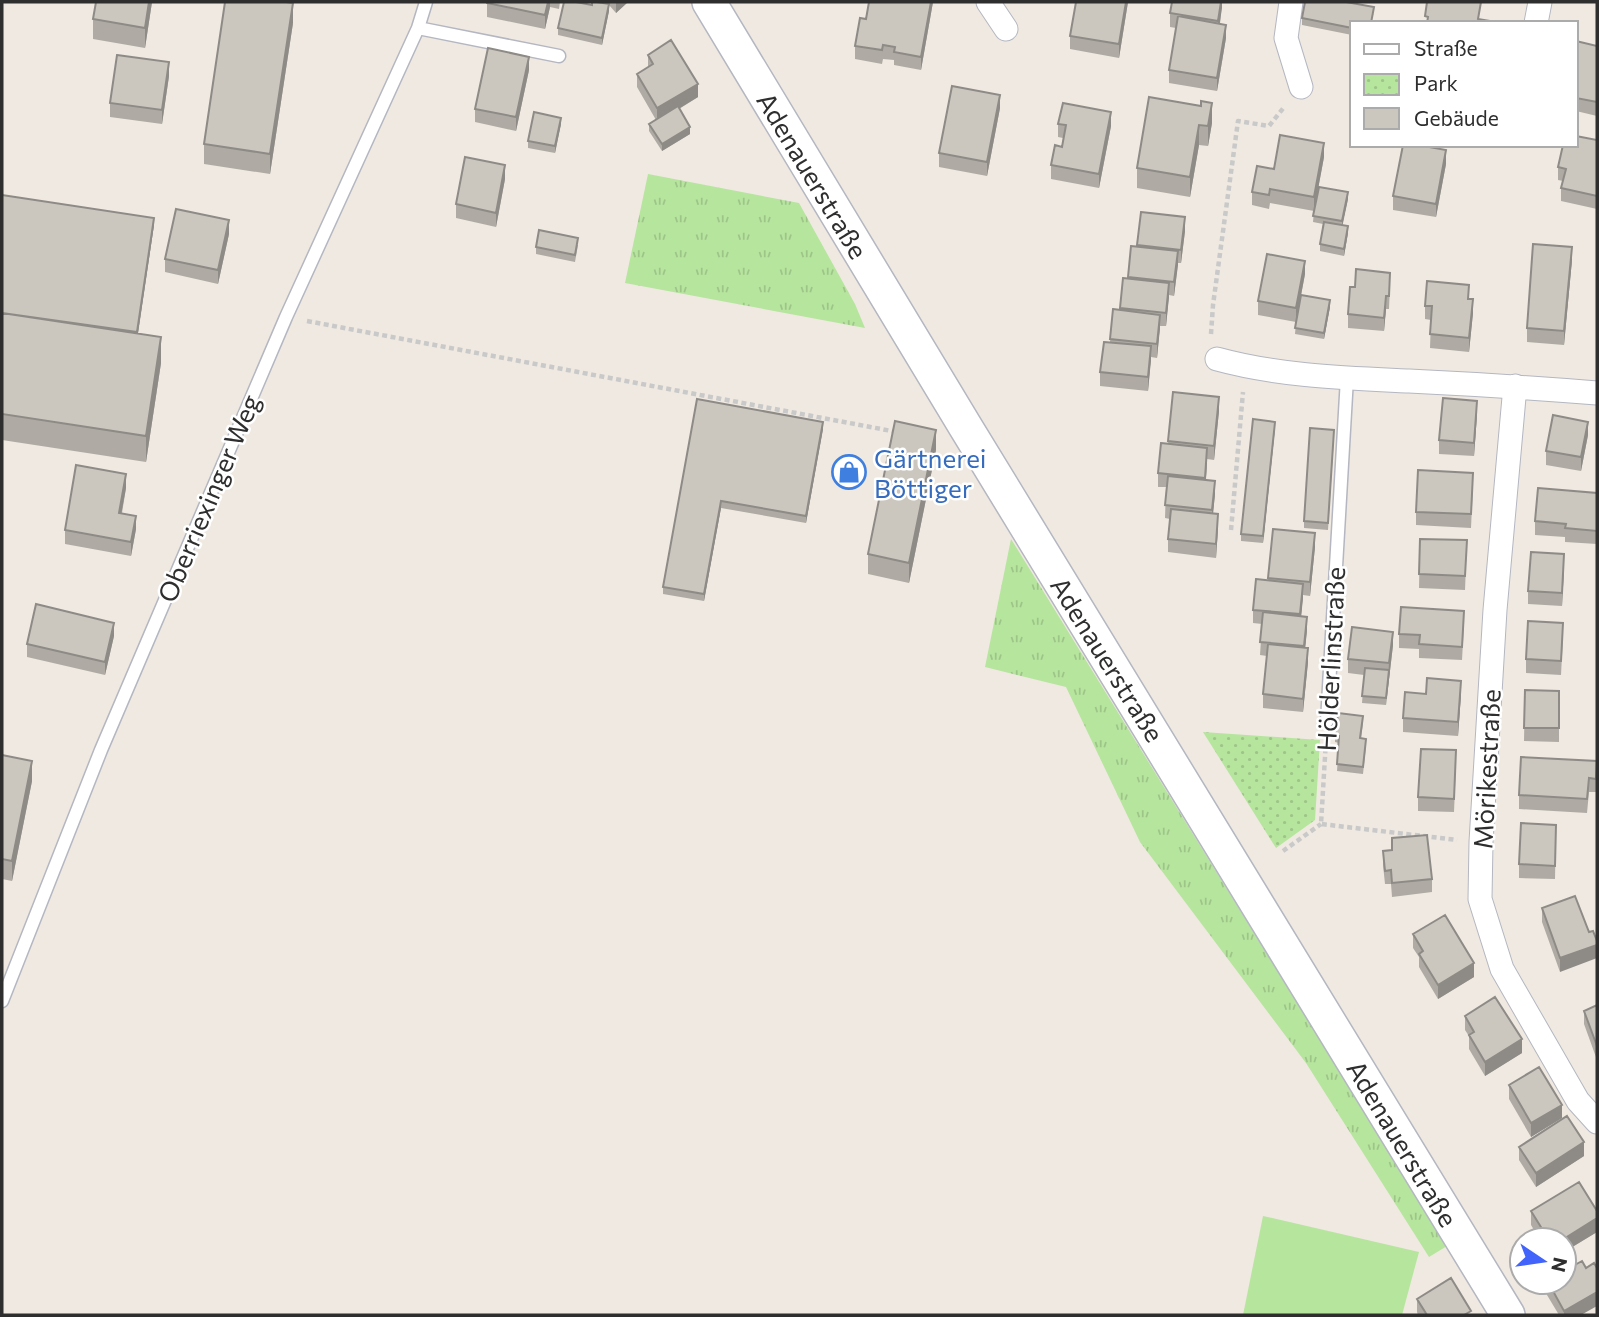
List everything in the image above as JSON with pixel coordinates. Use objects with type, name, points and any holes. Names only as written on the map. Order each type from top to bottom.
[{"type":"main road","name":"Adenauerstraße","points":[[709,2],[1508,1315]]},
{"type":"street","points":[[988,2],[1006,29]]},
{"type":"street","points":[[1291,2],[1286,38],[1301,87]]},
{"type":"street","points":[[1536,21],[1540,2]]},
{"type":"street","points":[[1217,359],[1245,367],[1347,378],[1597,393]]},
{"type":"street","name":"Mörikestraße","points":[[1514,386],[1495,610],[1480,898],[1502,969],[1578,1101],[1597,1122]]},
{"type":"lane","name":"Oberriexinger Weg","points":[[2,1001],[100,750],[286,317],[418,28],[426,2]]},
{"type":"lane","points":[[418,28],[559,56]]},
{"type":"lane","name":"Hölderlinstraße","points":[[1327,721],[1347,378]]},
{"type":"path","points":[[1217,359],[1210,346],[1213,305],[1238,121],[1269,126],[1301,87]]},
{"type":"path","points":[[286,317],[904,433]]},
{"type":"path","points":[[1231,530],[1245,367]]},
{"type":"path","name":"Hölderlinstraße","points":[[1321,824],[1327,721]]},
{"type":"path","points":[[1283,851],[1321,824],[1462,840]]},
{"type":"green space","points":[[648,174],[799,203],[855,304],[865,328],[625,283]]},
{"type":"green space","points":[[1011,539],[1447,1246],[1429,1257],[1306,1063],[1140,842],[1066,687],[985,667]]},
{"type":"green space","points":[[1203,732],[1320,740],[1315,820],[1276,848]]},
{"type":"green space","points":[[1263,1216],[1419,1252],[1402,1315],[1243,1315]]},
{"type":"building","points":[[96,2],[149,2],[145,28],[93,19]]},
{"type":"building","points":[[225,2],[293,3],[270,154],[204,144]]},
{"type":"building","points":[[487,2],[548,2],[545,15]]},
{"type":"building","points":[[564,2],[609,4],[602,38],[558,28]]},
{"type":"building","points":[[869,2],[931,2],[921,57],[894,52],[895,47],[883,45],[882,50],[855,46],[860,18],[866,19]]},
{"type":"building","points":[[1076,2],[1126,2],[1119,44],[1070,36]]},
{"type":"building","points":[[1172,2],[1221,2],[1218,21],[1170,13]]},
{"type":"building","points":[[1305,2],[1346,2],[1374,7],[1371,21],[1350,21],[1350,28],[1302,18]]},
{"type":"building","points":[[1427,2],[1481,2],[1478,19],[1490,21],[1427,21],[1428,17],[1425,16]]},
{"type":"building","points":[[1178,16],[1226,25],[1217,78],[1169,70]]},
{"type":"building","points":[[671,40],[698,84],[657,108],[637,74],[653,64],[648,55]]},
{"type":"building","points":[[1578,41],[1597,46],[1597,102],[1578,98]]},
{"type":"building","points":[[488,48],[529,57],[516,117],[475,109]]},
{"type":"building","points":[[117,55],[169,62],[162,110],[110,103]]},
{"type":"building","points":[[952,86],[1000,95],[987,162],[939,153]]},
{"type":"building","points":[[1149,97],[1201,106],[1201,101],[1212,103],[1208,126],[1199,125],[1190,177],[1137,168]]},
{"type":"building","points":[[1063,103],[1111,112],[1099,174],[1051,165],[1055,145],[1062,147],[1066,125],[1058,124]]},
{"type":"building","points":[[678,106],[690,127],[662,144],[649,124]]},
{"type":"building","points":[[534,112],[561,118],[555,146],[528,141]]},
{"type":"building","points":[[1280,135],[1324,143],[1314,197],[1270,189],[1269,195],[1252,192],[1257,166],[1274,169]]},
{"type":"building","points":[[1578,136],[1597,140],[1597,196],[1561,188],[1566,169],[1558,167],[1563,147],[1578,147]]},
{"type":"building","points":[[1403,147],[1446,150],[1436,204],[1393,196]]},
{"type":"building","points":[[465,157],[505,165],[496,213],[456,204]]},
{"type":"building","points":[[1319,187],[1348,192],[1342,221],[1313,216]]},
{"type":"building","points":[[2,195],[154,218],[137,332],[2,313]]},
{"type":"building","points":[[176,209],[229,220],[218,270],[165,259]]},
{"type":"building","points":[[1141,212],[1185,217],[1181,250],[1137,245]]},
{"type":"building","points":[[1324,222],[1348,226],[1344,249],[1320,244]]},
{"type":"building","points":[[539,230],[578,238],[575,255],[536,247]]},
{"type":"building","points":[[1533,244],[1572,247],[1564,331],[1527,328]]},
{"type":"building","points":[[1131,246],[1178,251],[1174,282],[1128,277]]},
{"type":"building","points":[[1267,254],[1305,261],[1296,308],[1258,301]]},
{"type":"building","points":[[1356,269],[1390,273],[1384,318],[1348,314],[1350,287],[1355,287]]},
{"type":"building","points":[[1123,278],[1169,283],[1166,313],[1120,308]]},
{"type":"building","points":[[1427,281],[1469,285],[1468,299],[1473,299],[1469,338],[1430,334],[1432,306],[1425,306]]},
{"type":"building","points":[[1301,295],[1330,300],[1324,333],[1295,328]]},
{"type":"building","points":[[1113,309],[1160,315],[1157,344],[1110,339]]},
{"type":"building","points":[[2,313],[161,337],[146,436],[2,414]]},
{"type":"building","points":[[1104,342],[1151,346],[1148,377],[1100,372]]},
{"type":"building","points":[[1173,392],[1219,397],[1214,446],[1168,441]]},
{"type":"building","points":[[1443,398],[1477,401],[1474,443],[1439,440]]},
{"type":"building","points":[[697,399],[823,422],[806,516],[721,501],[704,594],[663,587]]},
{"type":"building","points":[[1553,415],[1588,422],[1581,457],[1546,451]]},
{"type":"building","points":[[1253,419],[1275,422],[1263,536],[1241,534]]},
{"type":"building","points":[[895,421],[936,430],[909,563],[868,554]]},
{"type":"building","points":[[1310,428],[1334,430],[1328,523],[1304,521]]},
{"type":"building","points":[[1161,443],[1207,448],[1205,478],[1158,473]]},
{"type":"building","points":[[76,465],[126,474],[119,513],[136,516],[131,542],[65,530]]},
{"type":"building","points":[[1418,470],[1473,473],[1471,514],[1416,512]]},
{"type":"building","points":[[1168,476],[1215,481],[1212,510],[1165,505]]},
{"type":"building","points":[[1538,488],[1597,493],[1597,531],[1565,528],[1566,524],[1535,521]]},
{"type":"building","points":[[1171,509],[1218,514],[1216,544],[1168,539]]},
{"type":"building","points":[[1273,529],[1315,533],[1310,582],[1268,578]]},
{"type":"building","points":[[1420,539],[1467,540],[1465,576],[1419,574]]},
{"type":"building","points":[[1531,552],[1564,554],[1562,593],[1528,591]]},
{"type":"building","points":[[1256,579],[1303,584],[1300,614],[1253,610]]},
{"type":"building","points":[[36,604],[114,623],[105,662],[27,644]]},
{"type":"building","points":[[1401,607],[1464,611],[1462,647],[1419,644],[1420,635],[1399,634]]},
{"type":"building","points":[[1263,612],[1307,617],[1304,646],[1260,642]]},
{"type":"building","points":[[1528,621],[1563,623],[1561,661],[1526,659]]},
{"type":"building","points":[[1352,627],[1393,632],[1389,663],[1348,659]]},
{"type":"building","points":[[1268,644],[1308,648],[1303,699],[1263,694]]},
{"type":"building","points":[[1365,668],[1389,670],[1386,698],[1362,696]]},
{"type":"building","points":[[1427,678],[1461,681],[1458,722],[1403,718],[1405,692],[1426,694]]},
{"type":"building","points":[[1525,690],[1559,691],[1559,728],[1524,728]]},
{"type":"building","points":[[1338,713],[1363,716],[1360,738],[1366,739],[1363,767],[1337,764],[1339,736],[1335,736]]},
{"type":"building","points":[[1421,749],[1456,750],[1454,799],[1418,797]]},
{"type":"building","points":[[2,755],[32,761],[12,861],[2,859]]},
{"type":"building","points":[[1521,757],[1597,761],[1596,779],[1589,778],[1587,799],[1519,795]]},
{"type":"building","points":[[1521,823],[1556,825],[1555,866],[1519,864]]},
{"type":"building","points":[[1427,835],[1432,879],[1392,883],[1391,870],[1385,871],[1383,851],[1392,850],[1392,838]]},
{"type":"building","points":[[1575,896],[1597,945],[1560,958],[1542,908]]},
{"type":"building","points":[[1445,915],[1474,963],[1438,985],[1419,954],[1423,951],[1413,934]]},
{"type":"building","points":[[1495,997],[1522,1039],[1485,1062],[1469,1035],[1474,1032],[1465,1016]]},
{"type":"building","points":[[1597,1005],[1597,1046],[1584,1011]]},
{"type":"building","points":[[1539,1067],[1562,1105],[1531,1123],[1509,1085]]},
{"type":"building","points":[[1567,1116],[1584,1142],[1536,1173],[1519,1147]]},
{"type":"building","points":[[1579,1182],[1597,1211],[1597,1218],[1578,1230],[1578,1226],[1540,1226],[1531,1211]]},
{"type":"building","points":[[1582,1261],[1586,1268],[1594,1263],[1597,1268],[1597,1292],[1564,1311],[1556,1296],[1578,1296],[1578,1263]]},
{"type":"building","points":[[1451,1278],[1471,1311],[1464,1315],[1427,1315],[1417,1299]]},
{"type":"place","name":"Gärtnerei Böttiger","points":[[849,472]]}]
